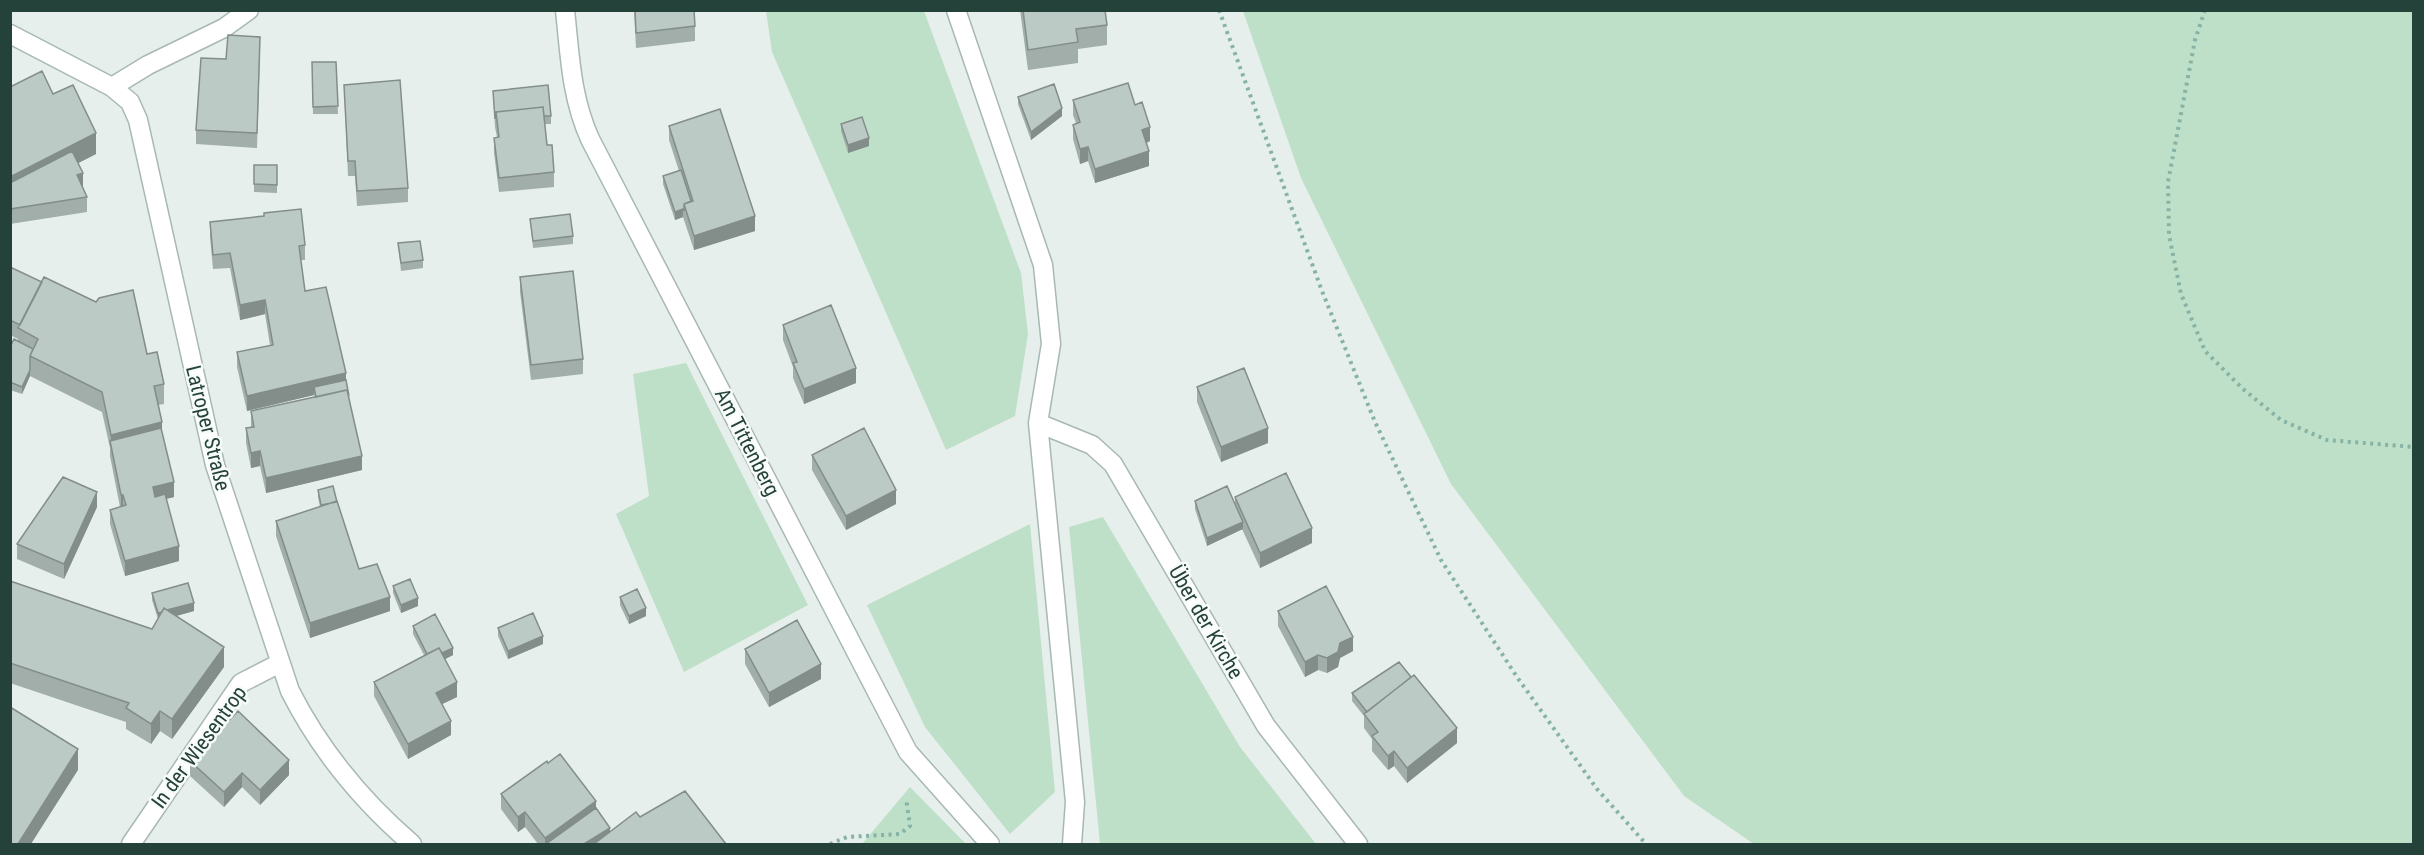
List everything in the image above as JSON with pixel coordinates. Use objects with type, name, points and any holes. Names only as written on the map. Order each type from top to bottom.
[{"type":"street","points":[[112,87],[148,65],[224,28],[254,10]]},
{"type":"street","name":"Am Tittenberg","points":[[565,10],[574,93],[590,139],[908,752],[990,844]]},
{"type":"street","points":[[956,10],[1043,265],[1051,344],[1038,423],[1075,802],[1072,844]]},
{"type":"street","name":"Latroper Straße","points":[[10,34],[112,87],[130,102],[138,120],[215,465],[280,663],[303,716],[328,754],[354,789],[412,844]]},
{"type":"street","name":"Über der Kirche","points":[[1038,423],[1092,445],[1113,464],[1266,726],[1358,844]]},
{"type":"street","name":"In der Wiesentrop","points":[[131,844],[241,682],[280,663]]},
{"type":"path","points":[[1219,10],[1322,291],[1375,422],[1441,560],[1517,677],[1590,780],[1646,844]]},
{"type":"path","points":[[2205,10],[2195,40],[2169,182],[2169,235],[2181,294],[2205,351],[2243,389],[2281,420],[2327,440],[2414,447]]},
{"type":"path","points":[[830,844],[847,837],[900,834],[910,826],[903,784],[908,752]]},
{"type":"green space","points":[[766,11],[924,11],[1021,273],[1028,334],[1015,416],[946,450],[772,52]]},
{"type":"green space","points":[[1243,11],[2413,11],[2413,844],[1754,844],[1684,796],[1451,484],[1301,178]]},
{"type":"green space","points":[[686,363],[808,605],[684,672],[616,514],[649,496],[633,374]]},
{"type":"green space","points":[[1103,517],[1240,747],[1316,844],[1100,844],[1069,527]]},
{"type":"green space","points":[[1030,524],[1055,792],[1010,834],[925,727],[867,605]]},
{"type":"green space","points":[[910,787],[966,844],[862,844]]},
{"type":"building","points":[[635,10],[694,10],[695,26],[636,33]]},
{"type":"building","points":[[1023,10],[1105,10],[1107,25],[1076,29],[1078,42],[1028,50]]},
{"type":"building","points":[[228,35],[260,37],[257,133],[196,130],[201,58],[226,59]]},
{"type":"building","points":[[312,62],[336,62],[338,106],[313,107]]},
{"type":"building","points":[[42,71],[53,94],[73,85],[96,133],[10,177],[10,87]]},
{"type":"building","points":[[400,80],[408,188],[357,191],[355,161],[348,161],[344,85]]},
{"type":"building","points":[[1128,83],[1135,105],[1142,102],[1150,127],[1142,130],[1149,151],[1095,169],[1088,147],[1080,149],[1073,125],[1080,122],[1073,100]]},
{"type":"building","points":[[1054,84],[1062,108],[1031,132],[1018,97]]},
{"type":"building","points":[[548,85],[551,116],[544,116],[543,107],[496,112],[495,119],[493,91]]},
{"type":"building","points":[[543,107],[547,145],[552,145],[554,172],[499,178],[494,138],[499,137],[496,112]]},
{"type":"building","points":[[720,109],[755,216],[694,236],[684,204],[693,201],[669,126]]},
{"type":"building","points":[[862,117],[869,138],[848,145],[841,124]]},
{"type":"building","points":[[72,151],[83,173],[77,175],[87,197],[10,209],[10,183]]},
{"type":"building","points":[[254,165],[277,165],[277,185],[254,184]]},
{"type":"building","points":[[681,170],[691,201],[684,204],[684,211],[683,209],[675,212],[663,176]]},
{"type":"building","points":[[301,209],[305,245],[299,246],[305,291],[326,287],[346,373],[247,396],[237,352],[273,345],[265,300],[240,305],[230,253],[213,255],[210,222]]},
{"type":"building","points":[[570,214],[573,236],[533,241],[530,219]]},
{"type":"building","points":[[420,241],[423,260],[401,263],[398,243]]},
{"type":"building","points":[[10,267],[42,282],[20,325],[10,320]]},
{"type":"building","points":[[573,271],[583,359],[531,365],[520,277]]},
{"type":"building","points":[[44,277],[96,302],[99,298],[133,290],[147,354],[157,352],[164,384],[154,386],[162,422],[111,435],[102,392],[30,356],[38,339],[18,328]]},
{"type":"building","points":[[831,305],[856,368],[804,389],[793,363],[797,362],[783,325]]},
{"type":"building","points":[[14,339],[33,349],[30,356],[30,370],[22,387],[10,382],[10,347]]},
{"type":"building","points":[[1244,368],[1268,428],[1221,447],[1197,387]]},
{"type":"building","points":[[346,380],[349,396],[347,390],[316,397],[314,387]]},
{"type":"building","points":[[347,390],[362,456],[266,478],[260,451],[251,453],[246,428],[254,427],[251,411]]},
{"type":"building","points":[[161,428],[174,482],[153,487],[155,497],[165,494],[179,546],[125,561],[110,510],[126,505],[121,495],[110,441]]},
{"type":"building","points":[[864,428],[896,490],[846,516],[812,455]]},
{"type":"building","points":[[1286,473],[1312,528],[1260,553],[1235,497]]},
{"type":"building","points":[[63,477],[97,492],[64,564],[17,544]]},
{"type":"building","points":[[333,486],[337,502],[321,505],[318,490]]},
{"type":"building","points":[[1227,486],[1243,522],[1207,538],[1195,501]]},
{"type":"building","points":[[337,501],[359,569],[377,564],[390,597],[310,623],[276,521]]},
{"type":"building","points":[[410,579],[418,598],[401,605],[393,586]]},
{"type":"building","points":[[10,581],[152,629],[164,608],[224,647],[172,719],[160,711],[151,724],[126,708],[129,703],[10,663]]},
{"type":"building","points":[[188,583],[194,603],[167,610],[164,608],[158,613],[152,593]]},
{"type":"building","points":[[1326,586],[1353,637],[1340,643],[1338,652],[1327,658],[1318,655],[1305,662],[1278,611]]},
{"type":"building","points":[[637,589],[646,608],[629,616],[620,597]]},
{"type":"building","points":[[533,613],[543,636],[508,651],[498,628]]},
{"type":"building","points":[[435,614],[453,648],[442,653],[439,648],[427,654],[413,626]]},
{"type":"building","points":[[797,620],[821,664],[769,693],[745,649]]},
{"type":"building","points":[[439,648],[457,682],[436,693],[451,721],[408,744],[374,682]]},
{"type":"building","points":[[1399,662],[1411,677],[1367,712],[1352,693]]},
{"type":"building","points":[[1414,675],[1457,728],[1407,768],[1394,751],[1388,756],[1372,736],[1378,732],[1364,714]]},
{"type":"building","points":[[10,707],[78,749],[18,844],[10,844]]},
{"type":"building","points":[[238,711],[289,760],[260,790],[242,773],[224,792],[190,761]]},
{"type":"building","points":[[560,754],[596,801],[545,838],[525,812],[518,817],[501,794]]},
{"type":"building","points":[[685,791],[726,844],[594,844],[636,812],[640,817]]},
{"type":"building","points":[[596,808],[610,828],[584,844],[546,844]]}]
